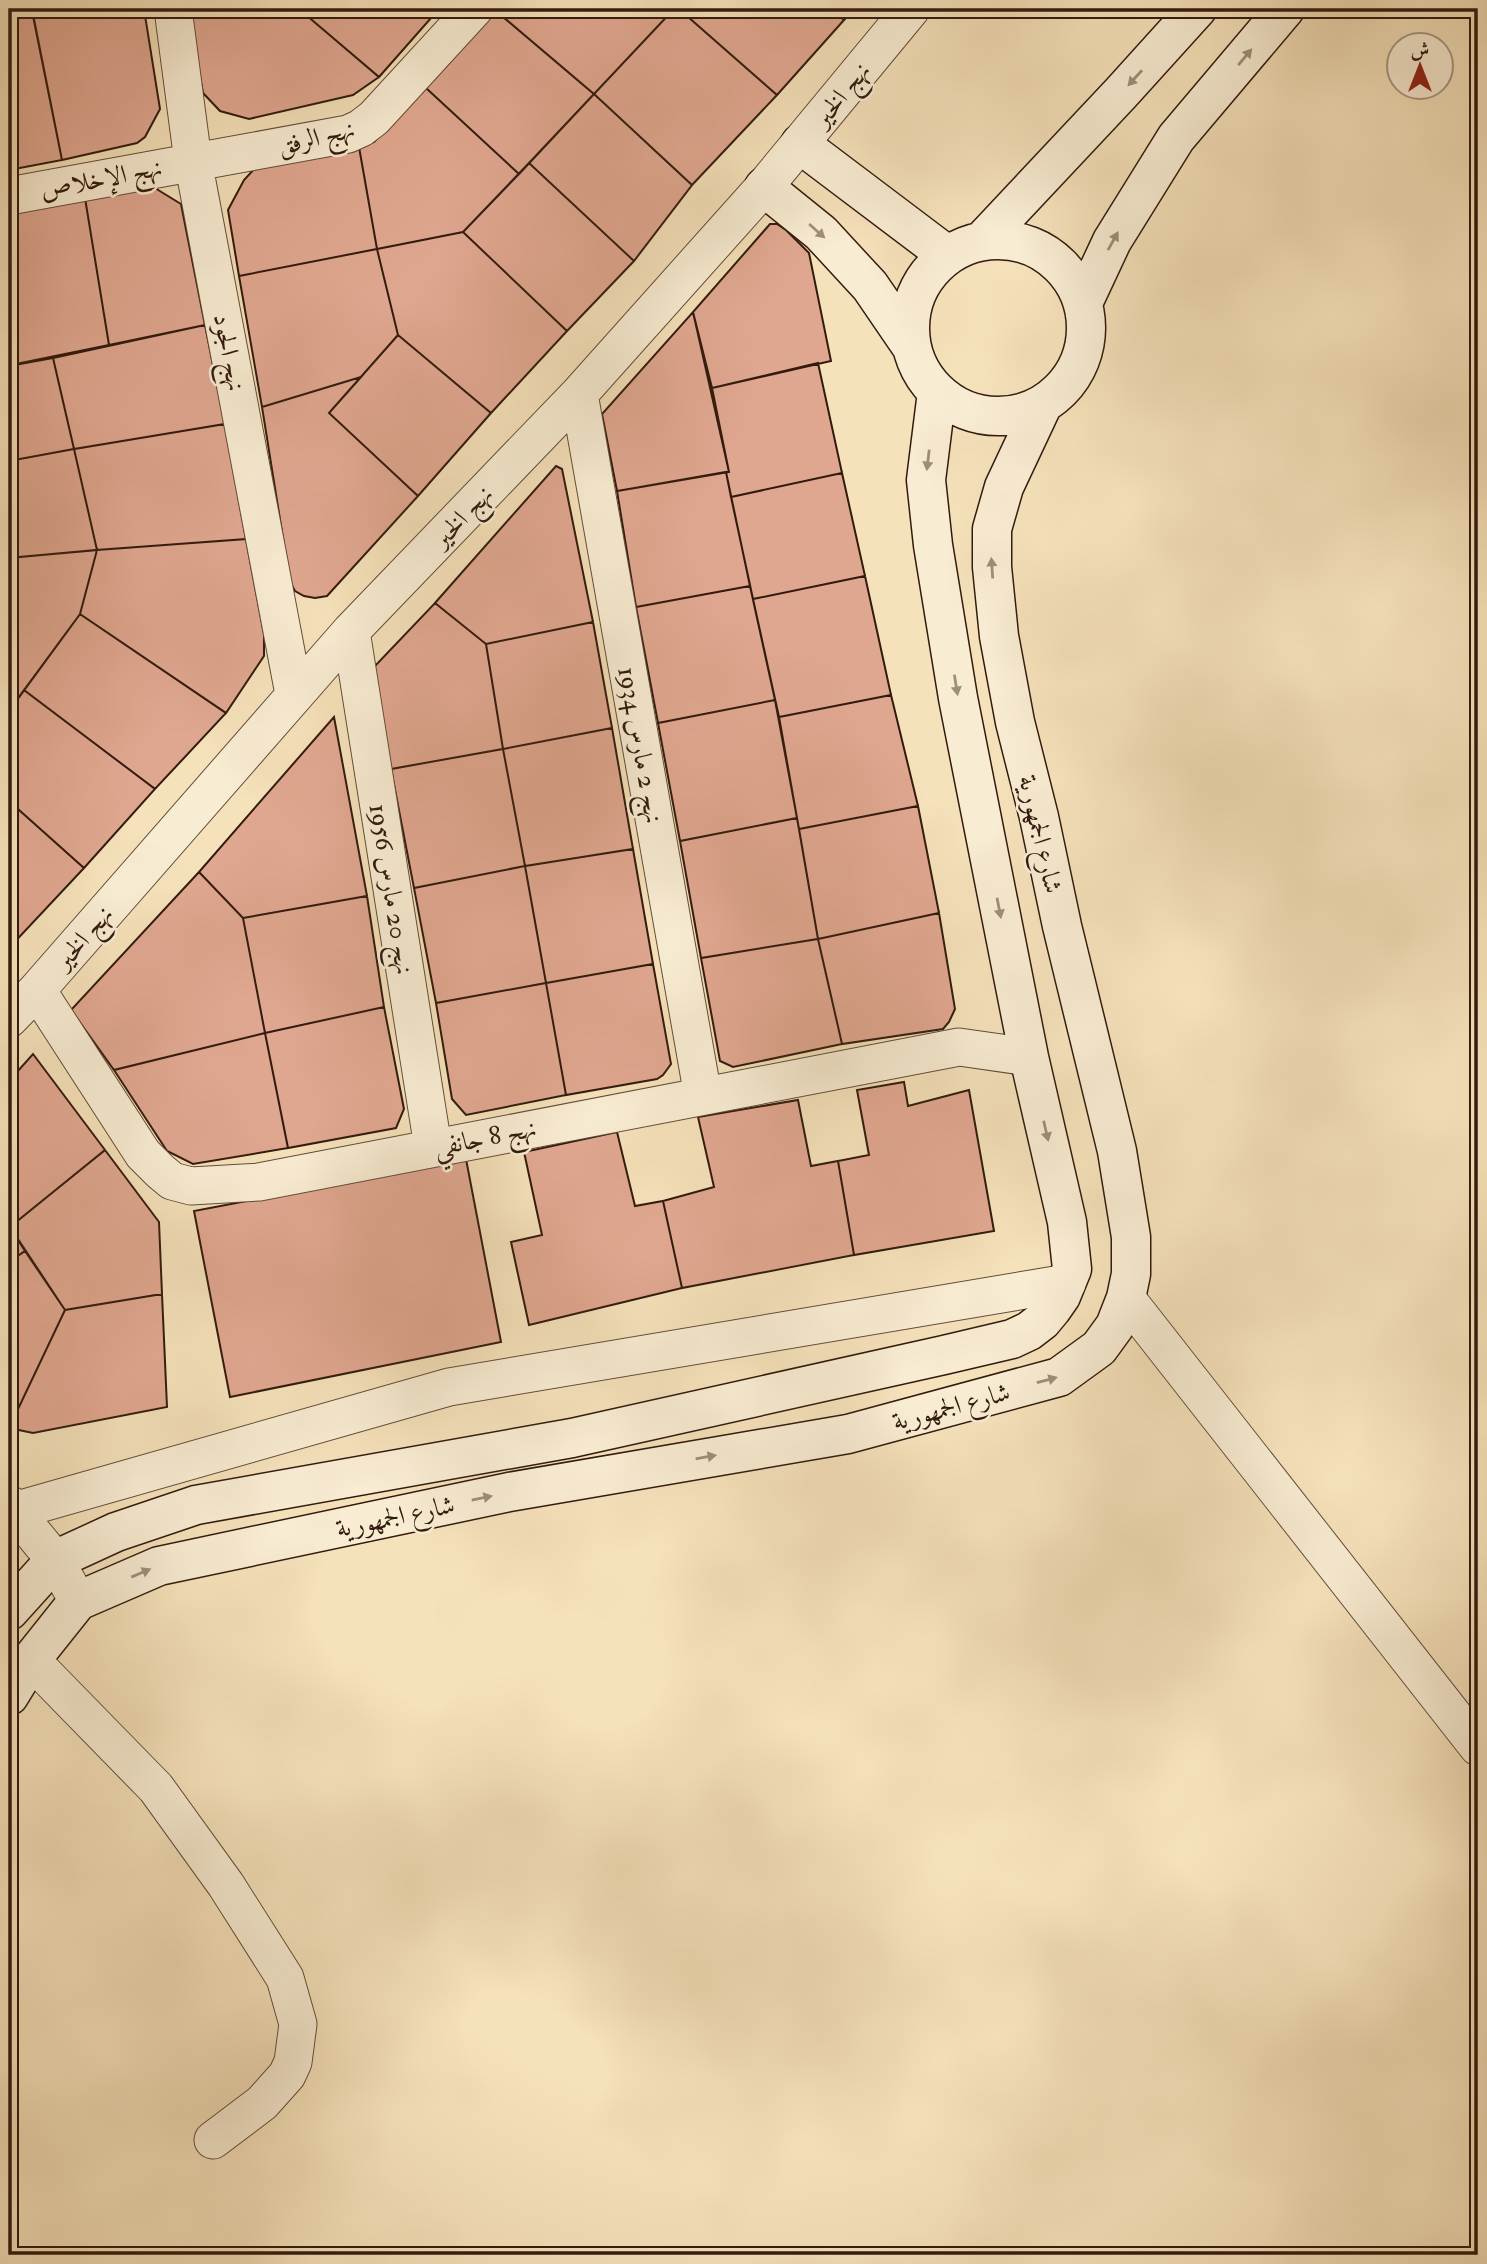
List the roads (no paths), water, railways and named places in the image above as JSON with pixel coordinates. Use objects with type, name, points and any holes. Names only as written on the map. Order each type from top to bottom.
[{"type":"street","name":"نهج الجود","points":[[173,9],[193,161],[294,694]]},
{"type":"street","name":"نهج الرفق","points":[[193,161],[325,139],[361,128],[394,98],[474,9]]},
{"type":"street","name":"نهج الخير","points":[[9,1019],[351,631],[579,394],[764,187],[911,9]]},
{"type":"street","points":[[982,241],[1197,9]]},
{"type":"street","points":[[1083,303],[1112,241],[1176,138],[1285,9]]},
{"type":"street","points":[[800,144],[947,255]]},
{"type":"street","name":"نهج الإخلاص","points":[[9,196],[193,161]]},
{"type":"street","points":[[764,187],[821,233],[870,286],[911,346],[920,371],[937,392],[956,406],[977,414],[999,417],[1022,414],[1043,404],[1062,390],[1075,371],[1084,349],[1087,326],[1083,303],[1074,283],[1061,266],[1044,253],[1025,244],[1004,240],[982,241],[947,255],[928,273],[915,295],[910,320],[911,346]]},
{"type":"street","points":[[9,1611],[55,1560],[116,1532],[196,1505],[572,1438],[1012,1339],[1042,1321],[1061,1296],[1072,1269],[1067,1222],[1028,1057],[958,698],[933,545],[926,480],[937,392]]},
{"type":"street","name":"نهج 2 مارس 1934","points":[[579,394],[703,1096]]},
{"type":"street","name":"شارع الجمهورية","points":[[78,1601],[159,1566],[509,1492],[848,1434],[1059,1377],[1099,1348],[1115,1326],[1126,1297],[1131,1274],[1131,1237],[1117,1151],[1015,722],[999,636],[992,567],[992,529],[1004,486],[1043,404]]},
{"type":"street","name":"نهج 20 مارس 1956","points":[[351,631],[433,1147]]},
{"type":"street","name":"نهج 8 جانفي","points":[[37,990],[143,1154],[173,1181],[191,1186],[259,1182],[960,1047],[1028,1057]]},
{"type":"street","points":[[9,1696],[31,1660],[78,1601],[55,1560],[10,1511],[449,1387],[1067,1283]]},
{"type":"street","points":[[1126,1297],[1478,1746]]},
{"type":"street","points":[[31,1660],[156,1788],[226,1885],[285,1978],[298,2024],[293,2063],[262,2103],[213,2140]]}]
